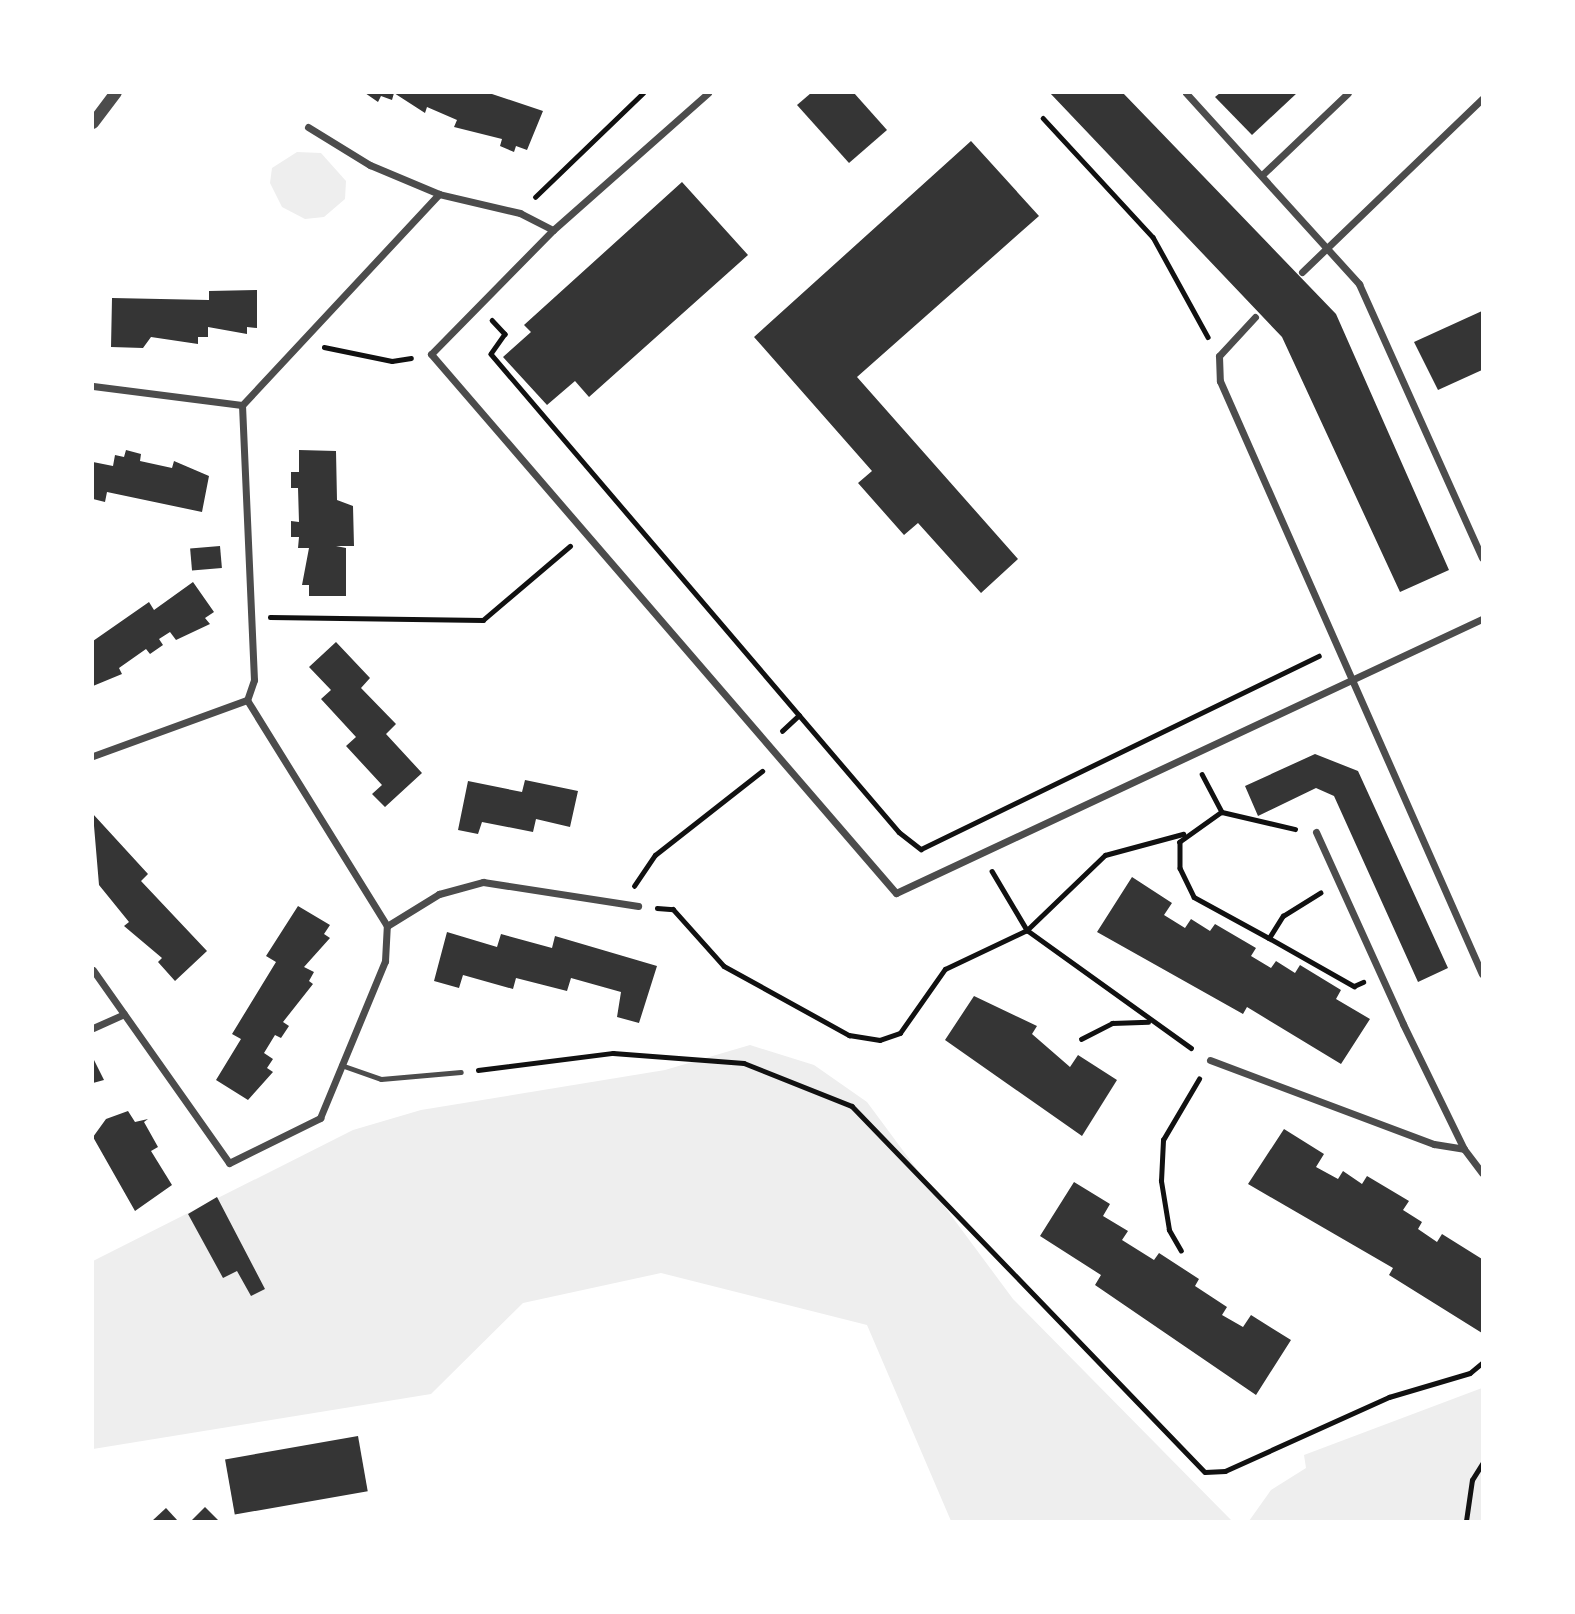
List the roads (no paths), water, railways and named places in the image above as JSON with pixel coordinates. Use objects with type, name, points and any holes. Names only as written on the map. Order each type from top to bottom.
[{"type":"street","points":[[93,123],[116,93]]},
{"type":"street","points":[[708,93],[553,230],[476,304],[431,354],[896,893],[1352,676],[1482,619]]},
{"type":"street","points":[[1186,93],[1263,174],[1359,284],[1482,558]]},
{"type":"street","points":[[1263,174],[1348,93]]},
{"type":"street","points":[[1302,272],[1482,99]]},
{"type":"street","points":[[308,127],[370,165],[439,194],[520,213],[553,230]]},
{"type":"street","points":[[247,700],[254,680],[242,405],[439,194]]},
{"type":"street","points":[[1255,317],[1219,356],[1220,381],[1482,974]]},
{"type":"street","points":[[93,386],[242,405]]},
{"type":"street","points":[[93,756],[247,700]]},
{"type":"street","points":[[93,970],[229,1163],[320,1118],[385,961],[387,926],[247,700]]},
{"type":"street","points":[[1316,832],[1464,1149],[1482,1173]]},
{"type":"street","points":[[387,926],[439,894],[483,883],[638,906]]},
{"type":"street","points":[[93,1028],[124,1014]]},
{"type":"street","points":[[1210,1060],[1434,1144],[1464,1149]]},
{"type":"lane","points":[[341,1065],[381,1079],[461,1072]]}]
